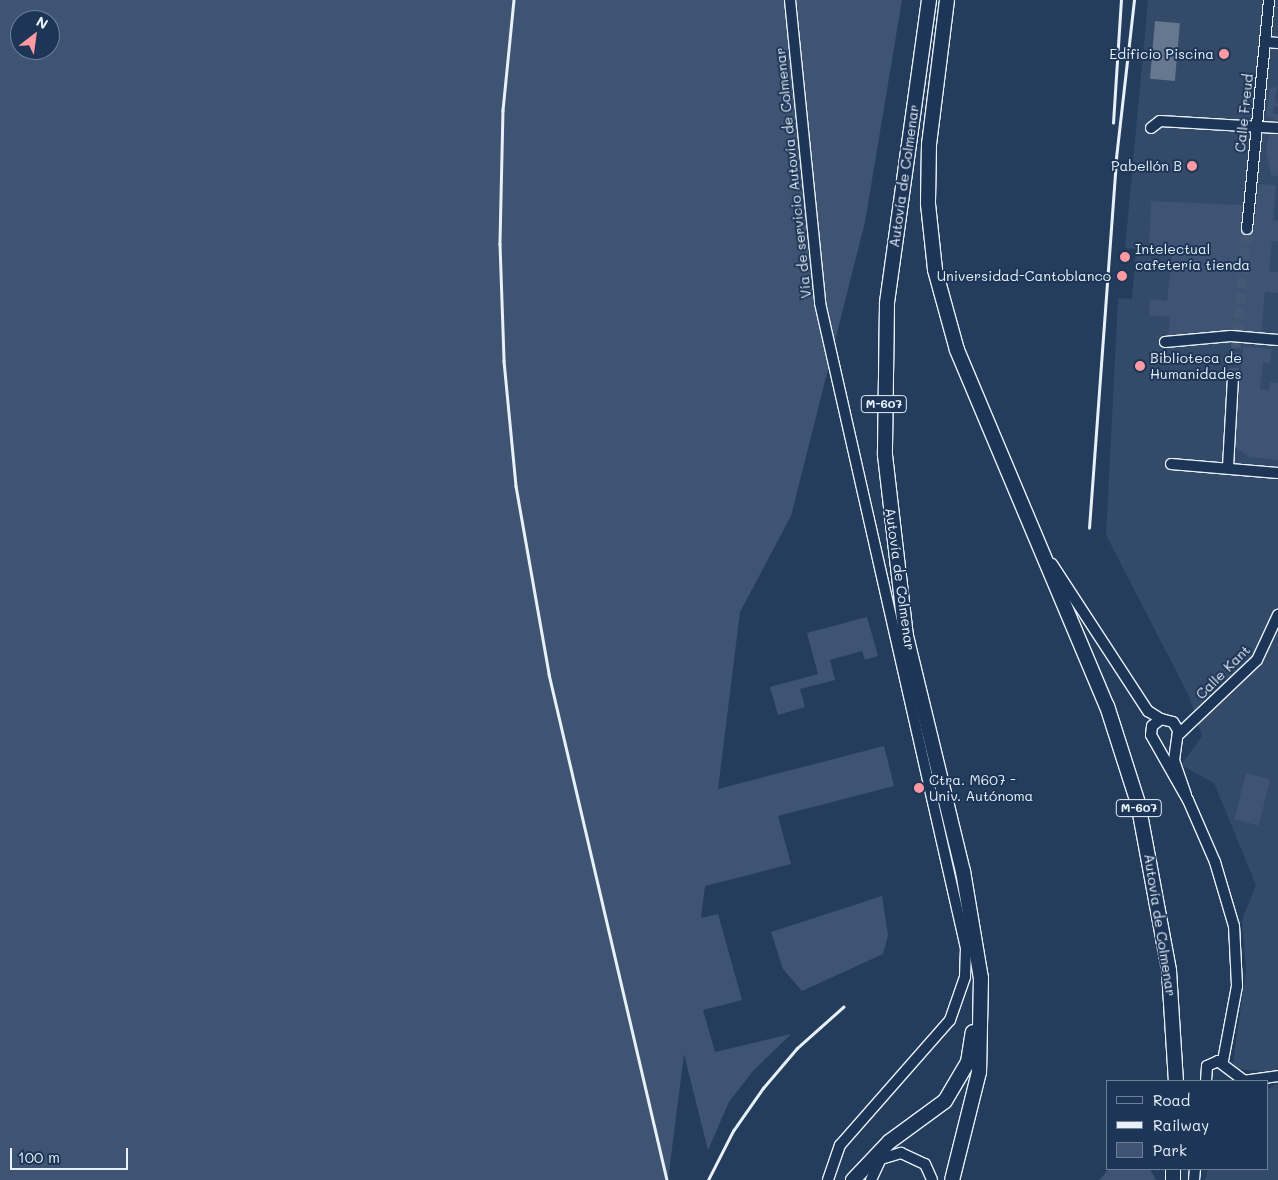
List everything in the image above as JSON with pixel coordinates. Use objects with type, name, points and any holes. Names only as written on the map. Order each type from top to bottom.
[{"type":"highway","name":"Autovía de Colmenar","points":[[929,0],[887,304],[885,455],[906,636],[961,862],[978,957],[983,1013],[979,1072],[952,1180]]},
{"type":"highway","name":"Autovía de Colmenar","points":[[947,0],[929,144],[928,204],[936,270],[960,358],[1107,706],[1138,803],[1169,971],[1176,1080]]},
{"type":"highway","points":[[853,1180],[868,1160],[933,1112],[955,1088],[973,1041],[978,957]]},
{"type":"street","name":"Vía de servicio Autovía de Colmenar","points":[[790,0],[820,303],[966,948],[964,977],[950,1020],[840,1145],[828,1180]]},
{"type":"street","name":"Calle Freud","points":[[1247,229],[1269,0]]},
{"type":"street","points":[[1266,37],[1278,33]]},
{"type":"street","points":[[1266,37],[1278,43]]},
{"type":"street","points":[[1151,128],[1160,121],[1257,125],[1278,128]]},
{"type":"street","points":[[1165,342],[1231,336],[1278,340]]},
{"type":"street","points":[[1228,465],[1233,378]]},
{"type":"street","points":[[1171,464],[1278,467]]},
{"type":"street","points":[[1228,465],[1278,473]]},
{"type":"street","points":[[1042,549],[1148,711],[1162,719],[1173,722],[1176,738],[1174,760],[1186,795],[1215,862],[1234,926],[1237,986],[1223,1061],[1232,1077]]},
{"type":"street","name":"Calle Kant","points":[[1176,738],[1257,660],[1278,614]]},
{"type":"street","points":[[1162,719],[1151,730],[1186,795]]},
{"type":"street","name":"Calle Kant","points":[[1173,722],[1195,719]]},
{"type":"street","points":[[1158,744],[1176,738]]},
{"type":"street","points":[[1206,1080],[1207,1066],[1223,1061]]},
{"type":"street","points":[[1251,1080],[1278,1076]]},
{"type":"street","points":[[871,1180],[881,1159],[901,1152],[924,1164],[932,1180]]},
{"type":"shaded area","points":[[1148,0],[1278,0],[1278,1073],[1237,1069],[1233,1064],[1246,970],[1242,920],[1256,885],[1214,783],[1181,765],[1202,736],[1189,696],[1106,535],[1118,298],[1132,299],[1136,249],[1125,248]]},
{"type":"shaded area","points":[[1155,21],[1180,23],[1175,81],[1150,79]]},
{"type":"shaded area","points":[[1278,1083],[1278,1180],[1205,1180],[1208,1170],[1268,1170],[1268,1089]]},
{"type":"green space","points":[[0,0],[902,0],[865,222],[791,516],[740,612],[718,789],[884,746],[894,786],[778,816],[791,864],[705,886],[701,918],[718,914],[742,1000],[703,1010],[715,1052],[791,1034],[753,1071],[729,1102],[708,1150],[684,1054],[668,1180],[0,1180]]},
{"type":"green space","points":[[1278,86],[1274,97],[1278,106],[1274,106],[1273,113],[1278,114],[1278,121],[1266,117],[1270,89]]},
{"type":"green space","points":[[1270,131],[1278,132],[1278,176],[1271,175],[1266,151]]},
{"type":"green space","points":[[1259,184],[1276,185],[1273,220],[1278,221],[1278,241],[1272,241],[1269,271],[1278,272],[1278,293],[1265,292],[1261,333],[1226,330],[1224,344],[1168,338],[1170,317],[1149,315],[1150,299],[1167,301],[1172,255],[1149,250],[1151,201],[1243,205],[1242,230],[1253,233]]},
{"type":"green space","points":[[1243,347],[1272,349],[1270,363],[1263,362],[1260,389],[1269,390],[1270,382],[1278,383],[1278,460],[1249,457],[1234,446]]},
{"type":"green space","points":[[867,617],[878,656],[865,660],[862,651],[830,660],[835,680],[800,689],[805,707],[778,715],[770,687],[818,674],[807,633]]},
{"type":"green space","points":[[1246,773],[1270,779],[1259,826],[1234,820]]},
{"type":"green space","points":[[882,896],[888,935],[883,954],[802,991],[783,969],[771,932]]},
{"type":"green space","points":[[1108,1170],[1151,1170],[1156,1180],[1099,1180]]},
{"type":"tunnel","points":[[1233,378],[1247,229]]},
{"type":"railway","points":[[514,0],[503,110],[500,244],[504,361],[516,486],[549,674],[667,1180]]},
{"type":"railway","points":[[1113,123],[1121,0]]},
{"type":"railway","points":[[1089,528],[1116,158],[1134,0]]},
{"type":"railway","points":[[708,1180],[733,1131],[763,1088],[797,1048],[843,1007]]},
{"type":"place","name":"Edificio Piscina","points":[[1224,54]]},
{"type":"place","name":"Pabellón B","points":[[1192,166]]},
{"type":"place","name":"Intelectual cafetería tienda","points":[[1125,257]]},
{"type":"place","name":"Universidad-Cantoblanco","points":[[1122,276]]},
{"type":"place","name":"Biblioteca de Humanidades","points":[[1140,366]]},
{"type":"place","name":"Ctra. M607 - Univ. Autónoma","points":[[919,788]]}]
